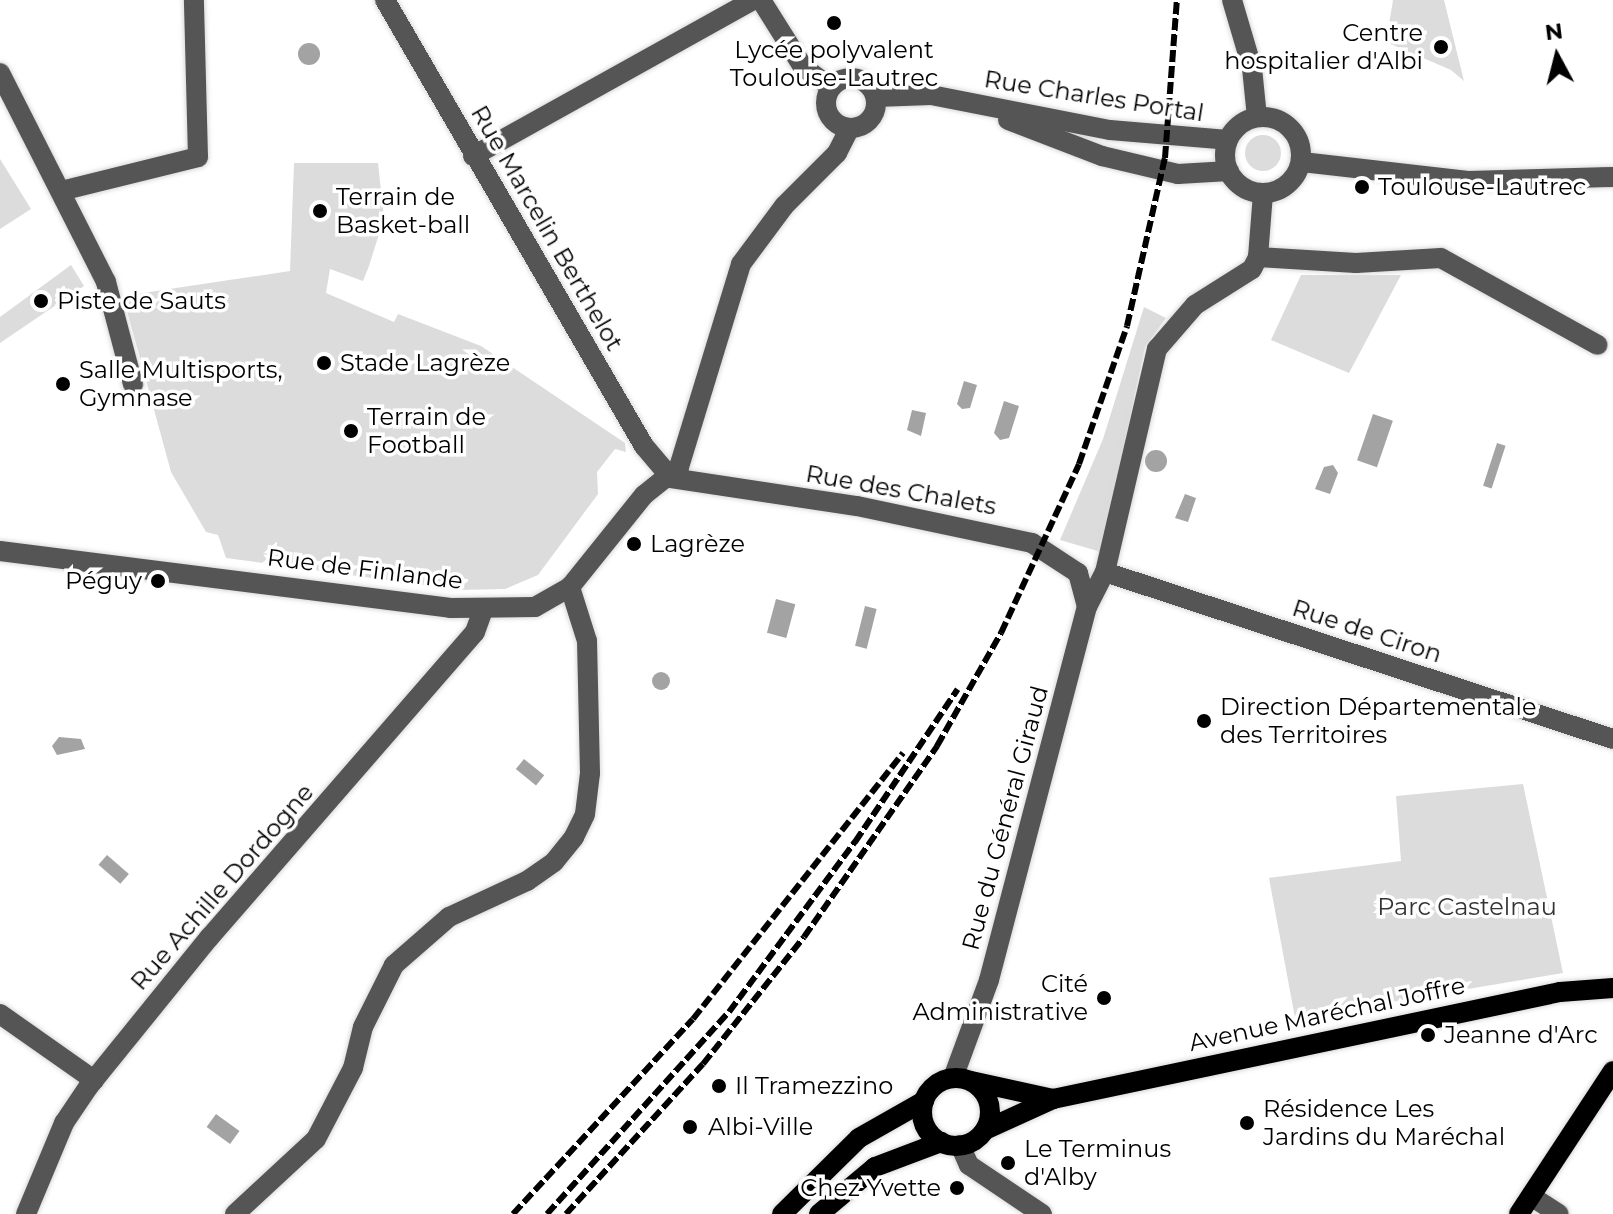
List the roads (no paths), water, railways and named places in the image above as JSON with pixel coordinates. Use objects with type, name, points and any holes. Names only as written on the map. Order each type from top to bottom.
[{"type":"main road","name":"Avenue Maréchal Joffre","points":[[1053,1099],[1560,992],[1613,988]]},
{"type":"main road","points":[[1519,1214],[1613,1071]]},
{"type":"main road","points":[[782,1214],[859,1138],[924,1101],[935,1085],[961,1079],[1053,1099]]},
{"type":"main road","points":[[961,1079],[988,1101],[985,1130]]},
{"type":"main road","points":[[819,1214],[875,1167],[950,1144],[1053,1099]]},
{"type":"main road","points":[[924,1101],[923,1120],[950,1144]]},
{"type":"street","points":[[61,191],[198,157],[194,0]]},
{"type":"street","name":"Rue Marcelin Berthelot","points":[[385,0],[473,156],[505,201],[644,446],[671,478]]},
{"type":"street","points":[[473,156],[753,0]]},
{"type":"street","points":[[761,0],[803,67],[831,87]]},
{"type":"street","points":[[1232,0],[1252,68],[1257,117]]},
{"type":"street","points":[[0,73],[106,282],[133,384]]},
{"type":"street","points":[[671,478],[688,443],[741,264],[784,206],[837,153],[850,128],[871,119],[876,97],[861,79],[844,78],[831,87],[826,102],[830,117],[850,128]]},
{"type":"street","name":"Rue Charles Portal","points":[[876,97],[905,93],[952,99],[1110,130],[1228,140]]},
{"type":"street","name":"Rue Charles Portal","points":[[952,99],[1102,156],[1178,174],[1229,171]]},
{"type":"street","points":[[1257,117],[1291,128],[1302,162],[1284,187],[1263,193],[1243,187],[1229,171],[1228,140],[1240,125],[1257,117]]},
{"type":"street","points":[[1302,162],[1468,181],[1613,177]]},
{"type":"street","points":[[1263,193],[1258,257],[1356,263],[1441,258],[1598,345]]},
{"type":"street","name":"Rue du Général Giraud","points":[[961,1079],[1087,607],[1105,572],[1157,349],[1173,326],[1195,305],[1239,281],[1258,257]]},
{"type":"street","name":"Rue de Finlande","points":[[0,551],[483,610],[535,607],[570,587],[644,495],[671,478]]},
{"type":"street","name":"Rue des Chalets","points":[[671,478],[857,506],[1032,543],[1078,573],[1087,607]]},
{"type":"street","name":"Rue de Ciron","points":[[1105,572],[1613,739]]},
{"type":"street","points":[[235,1214],[316,1139],[353,1068],[363,1027],[394,965],[449,917],[527,881],[554,862],[574,837],[585,814],[590,760],[587,641],[570,587]]},
{"type":"street","name":"Rue Achille Dordogne","points":[[26,1214],[64,1123],[94,1080],[209,938],[475,632],[483,610]]},
{"type":"street","points":[[0,1014],[94,1080]]},
{"type":"street","points":[[950,1144],[969,1165],[1042,1214]]},
{"type":"street","points":[[1531,1196],[1559,1214]]},
{"type":"railway","points":[[566,1214],[703,1064],[804,937],[937,746],[1001,633],[1079,464],[1127,326],[1165,158],[1177,0]]},
{"type":"railway","points":[[547,1214],[729,1012],[855,842],[958,689]]},
{"type":"railway","points":[[513,1214],[693,1019],[903,753]]},
{"type":"place","name":"Lycée polyvalent Toulouse-Lautrec","points":[[834,23]]},
{"type":"place","name":"Centre hospitalier d'Albi","points":[[1441,47]]},
{"type":"place","name":"Toulouse-Lautrec","points":[[1362,187]]},
{"type":"place","name":"Terrain de Basket-ball","points":[[320,211]]},
{"type":"place","name":"Piste de Sauts","points":[[41,301]]},
{"type":"place","name":"Stade Lagrèze","points":[[324,363]]},
{"type":"place","name":"Salle Multisports, Gymnase","points":[[63,384]]},
{"type":"place","name":"Terrain de Football","points":[[351,431]]},
{"type":"place","name":"Lagrèze","points":[[634,544]]},
{"type":"place","name":"Péguy","points":[[158,581]]},
{"type":"place","name":"Direction Départementale des Territoires","points":[[1204,721]]},
{"type":"place","name":"Cité Administrative","points":[[1104,998]]},
{"type":"place","name":"Jeanne d'Arc","points":[[1428,1035]]},
{"type":"place","name":"Il Tramezzino","points":[[719,1086]]},
{"type":"place","name":"Résidence Les Jardins du Maréchal","points":[[1247,1123]]},
{"type":"place","name":"Albi-Ville","points":[[690,1127]]},
{"type":"place","name":"Le Terminus d'Alby","points":[[1008,1163]]},
{"type":"place","name":"Chez Yvette","points":[[957,1188]]},
{"type":"park label","name":"Parc Castelnau","points":[[1467,907]]}]
